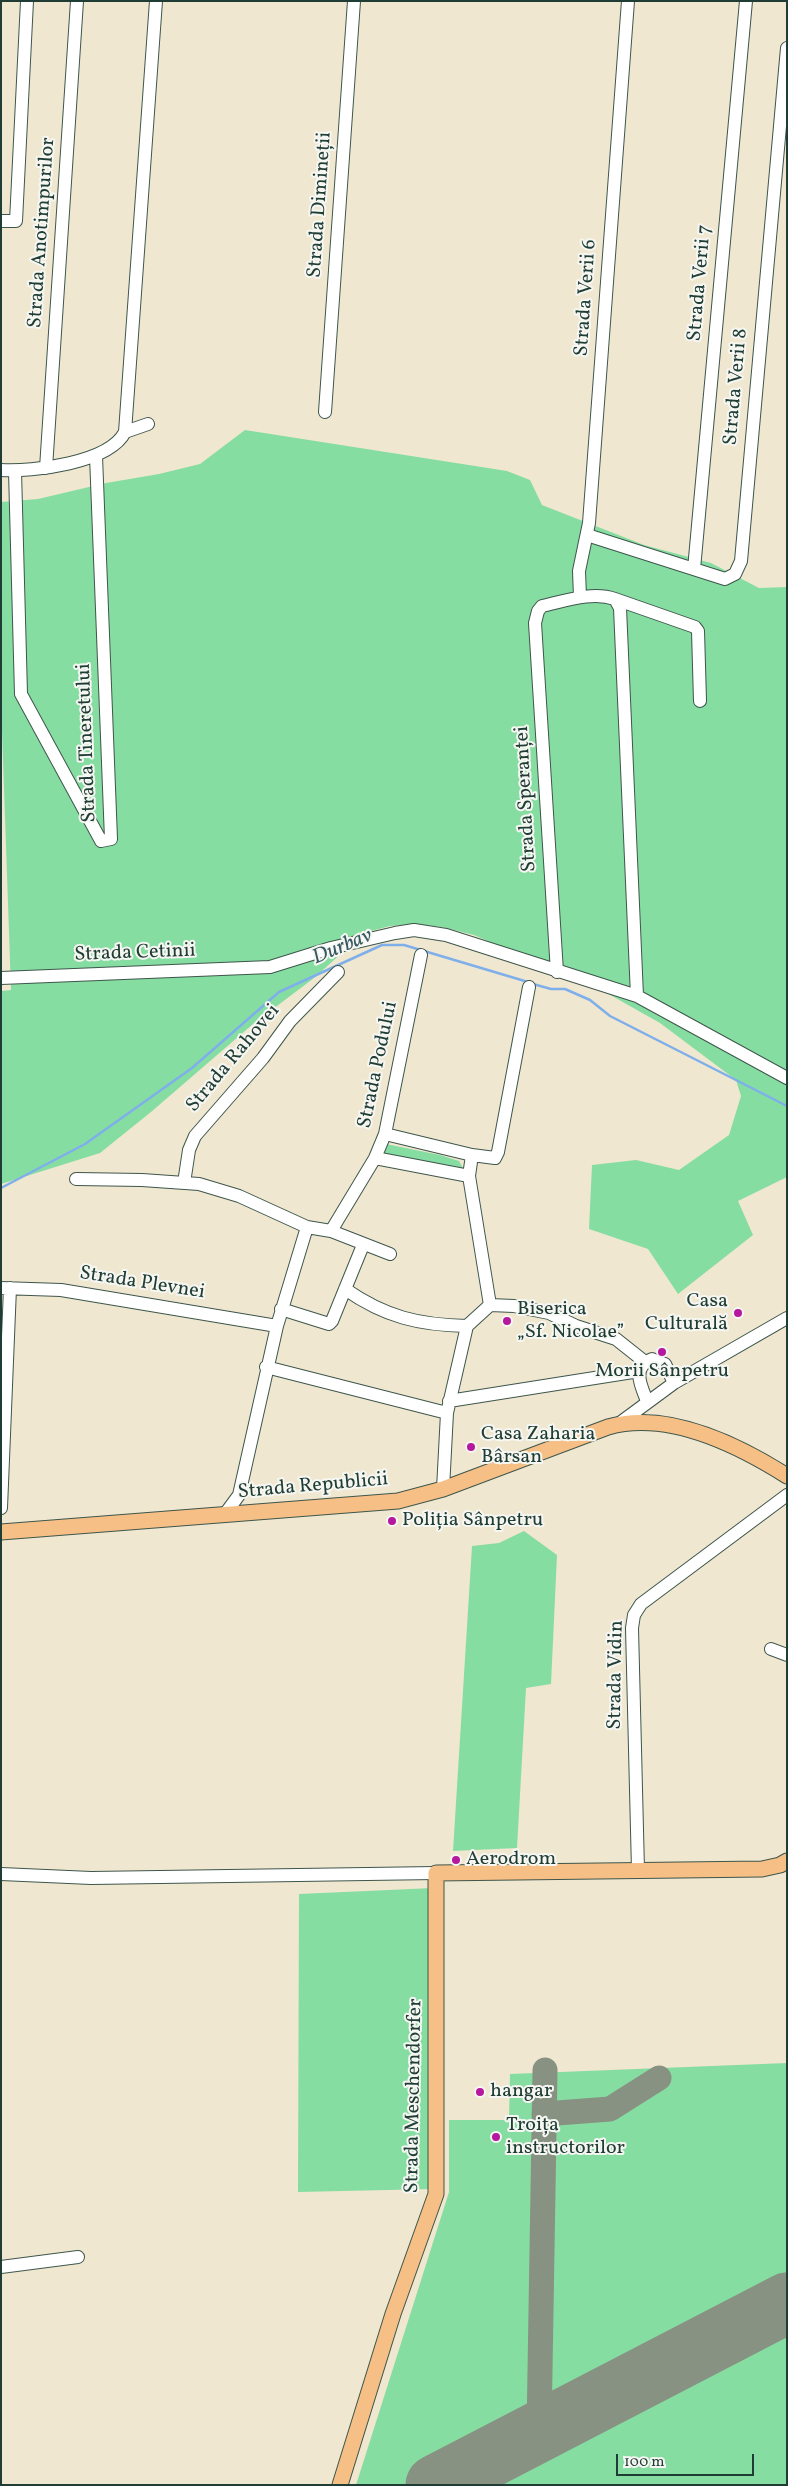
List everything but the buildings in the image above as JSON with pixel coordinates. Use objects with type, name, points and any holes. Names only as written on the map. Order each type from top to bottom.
[{"type":"main road","name":"Strada Republicii","points":[[1,1532],[376,1504],[443,1489],[616,1425],[641,1410],[673,1427],[716,1438],[739,1448],[787,1476]]},
{"type":"main road","points":[[436,1873],[762,1869],[787,1861]]},
{"type":"main road","name":"Strada Meschendorfer","points":[[340,2485],[393,2314],[436,2194],[436,1873]]},
{"type":"street","points":[[1,221],[16,221],[27,1]]},
{"type":"street","name":"Strada Anotimpurilor","points":[[46,468],[77,1]]},
{"type":"street","points":[[1,470],[16,471],[46,468],[96,456],[120,442],[125,432],[156,1]]},
{"type":"street","name":"Strada Dimineții","points":[[325,412],[354,1]]},
{"type":"street","name":"Strada Verii 6","points":[[580,597],[579,571],[587,536],[628,1]]},
{"type":"street","name":"Strada Verii 7","points":[[694,569],[746,1]]},
{"type":"street","name":"Strada Verii 8","points":[[587,536],[725,579],[735,574],[740,561],[787,48]]},
{"type":"street","points":[[125,432],[148,424]]},
{"type":"street","name":"Strada Tineretului","points":[[16,471],[21,694],[101,842],[111,839],[96,456]]},
{"type":"street","points":[[580,597],[608,596],[695,626],[698,631],[700,701]]},
{"type":"street","name":"Strada Speranței","points":[[557,972],[536,623],[538,612],[542,606],[580,597]]},
{"type":"street","points":[[615,599],[620,608],[636,996]]},
{"type":"street","name":"Strada Cetinii","points":[[1,978],[270,967],[331,948],[414,930],[446,936],[636,996],[787,1078]]},
{"type":"street","name":"Strada Podului","points":[[331,1231],[375,1158],[385,1134],[421,955]]},
{"type":"street","name":"Strada Rahovei","points":[[184,1183],[189,1150],[196,1136],[264,1058],[290,1021],[338,972]]},
{"type":"street","points":[[385,1134],[472,1155],[492,1158],[498,1152],[529,987]]},
{"type":"street","points":[[472,1155],[469,1176],[490,1305]]},
{"type":"street","points":[[375,1158],[469,1176]]},
{"type":"street","points":[[76,1180],[142,1180],[199,1184],[239,1196],[307,1227],[331,1231],[390,1254]]},
{"type":"street","points":[[225,1514],[238,1494],[266,1367],[281,1309],[307,1227]]},
{"type":"street","points":[[281,1309],[329,1324],[363,1244]]},
{"type":"street","points":[[1,1508],[5,1288]]},
{"type":"street","name":"Strada Plevnei","points":[[5,1288],[70,1291],[277,1326]]},
{"type":"street","points":[[345,1289],[376,1309],[395,1316],[428,1324],[467,1326]]},
{"type":"street","points":[[443,1489],[448,1407],[467,1326],[490,1305],[514,1306],[549,1313],[576,1326],[616,1339],[642,1367]]},
{"type":"street","points":[[641,1410],[674,1383],[787,1318]]},
{"type":"street","points":[[266,1367],[448,1407],[642,1367],[652,1359],[665,1364],[674,1383]]},
{"type":"street","points":[[641,1410],[638,1380],[642,1367]]},
{"type":"street","points":[[238,1494],[249,1512]]},
{"type":"street","name":"Strada Vidin","points":[[638,1870],[632,1628],[634,1615],[641,1604],[787,1495]]},
{"type":"street","points":[[771,1649],[787,1655]]},
{"type":"street","points":[[1,1874],[91,1878],[436,1873]]},
{"type":"street","points":[[1,2267],[78,2258]]},
{"type":"green space","points":[[245,430],[507,471],[530,480],[542,505],[644,545],[711,563],[759,588],[787,587],[787,1177],[738,1201],[753,1235],[678,1294],[648,1249],[589,1229],[592,1165],[636,1160],[679,1170],[729,1135],[741,1096],[736,1080],[660,1023],[605,992],[474,935],[442,927],[415,924],[390,926],[364,933],[314,978],[253,1024],[151,1112],[100,1153],[1,1184],[1,991],[11,990],[1,702],[1,502],[38,499],[200,464]]},
{"type":"green space","points":[[386,1144],[440,1155],[459,1161],[463,1168],[455,1171],[384,1159],[380,1149]]},
{"type":"green space","points":[[524,1531],[557,1555],[551,1684],[526,1688],[517,1848],[453,1851],[472,1546],[499,1543]]},
{"type":"green space","points":[[433,1888],[433,2189],[298,2192],[299,1894]]},
{"type":"green space","points":[[787,2063],[787,2485],[356,2485],[449,2192],[449,2120],[509,2120],[510,2074]]},
{"type":"waterway","name":"Durbav","points":[[1,1188],[85,1144],[192,1068],[279,992],[382,945],[404,945],[528,982]]},
{"type":"waterway","name":"Durbav","points":[[533,984],[551,989],[565,989],[590,1000],[610,1016],[787,1106]]},
{"type":"taxiway","points":[[539,2431],[545,2070]]},
{"type":"taxiway","points":[[544,2114],[610,2109],[659,2078]]},
{"type":"runway","points":[[436,2485],[787,2303]]},
{"type":"place","name":"Casa Culturală","points":[[738,1313]]},
{"type":"place","name":"Biserica „Sf. Nicolae”","points":[[507,1321]]},
{"type":"place","name":"Morii Sânpetru","points":[[662,1352]]},
{"type":"place","name":"Casa Zaharia Bârsan","points":[[471,1447]]},
{"type":"place","name":"Poliția Sânpetru","points":[[392,1521]]},
{"type":"place","name":"Aerodrom","points":[[456,1860]]},
{"type":"place","name":"hangar","points":[[480,2092]]},
{"type":"place","name":"Troița instructorilor","points":[[496,2137]]}]
